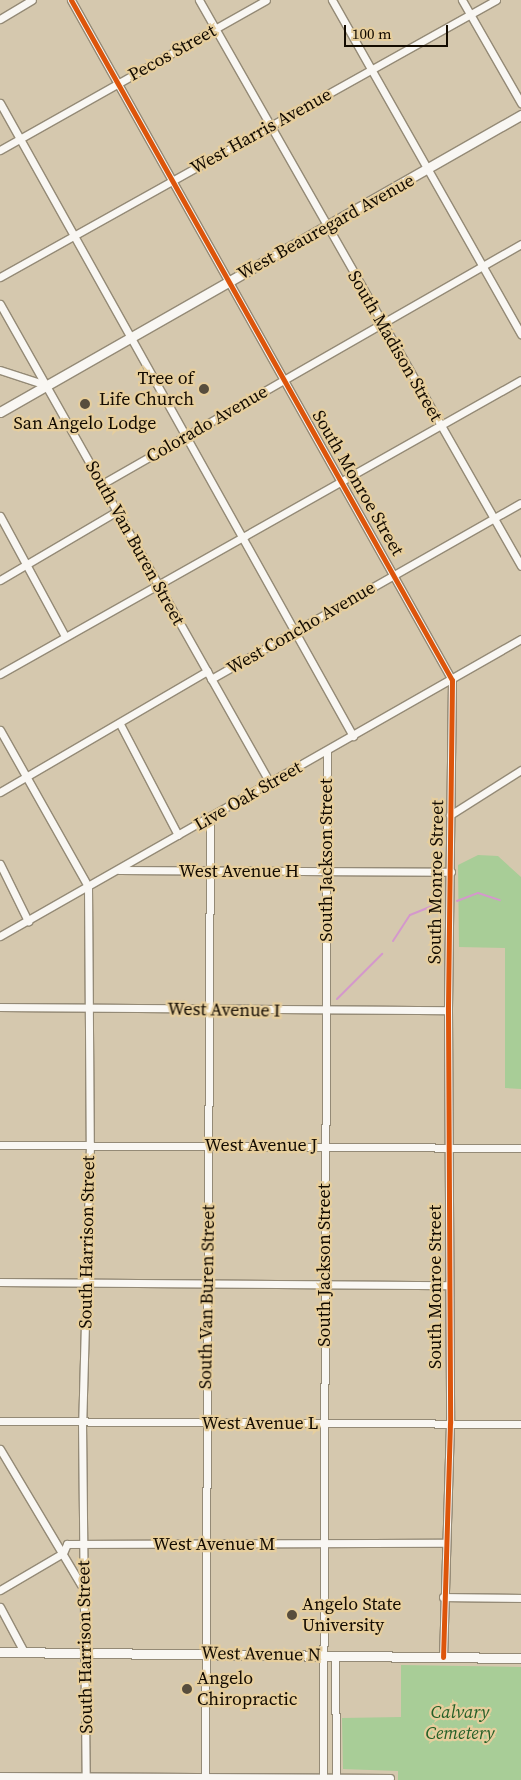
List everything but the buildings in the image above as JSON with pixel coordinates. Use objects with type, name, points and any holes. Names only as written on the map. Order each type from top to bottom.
[{"type":"main road","name":"West Beauregard Avenue","points":[[0,412],[428,170],[521,115]]},
{"type":"main road","name":"West Avenue N","points":[[0,1652],[521,1658]]},
{"type":"street","points":[[0,19],[32,0]]},
{"type":"street","name":"South Monroe Street","points":[[71,0],[231,280],[284,380],[395,575],[452,680],[448,1010],[450,1424],[444,1543],[442,1657]]},
{"type":"street","name":"South Madison Street","points":[[199,0],[273,124],[326,226],[521,566]]},
{"type":"street","name":"Pecos Street","points":[[0,150],[266,0]]},
{"type":"street","points":[[332,0],[481,267],[521,334]]},
{"type":"street","points":[[462,0],[521,104]]},
{"type":"street","name":"West Harris Avenue","points":[[0,277],[496,0]]},
{"type":"street","points":[[0,103],[72,237],[132,336],[294,632],[354,736]]},
{"type":"street","name":"Colorado Avenue","points":[[102,484],[521,244]]},
{"type":"street","name":"South Van Buren Street","points":[[0,304],[270,783]]},
{"type":"street","points":[[0,370],[46,385]]},
{"type":"street","points":[[0,674],[241,534],[521,380]]},
{"type":"street","name":"West Concho Avenue","points":[[211,679],[521,503]]},
{"type":"street","points":[[0,580],[117,512]]},
{"type":"street","points":[[0,516],[65,636]]},
{"type":"street","name":"Live Oak Street","points":[[0,936],[354,736],[521,639]]},
{"type":"street","name":"West Concho Avenue","points":[[0,792],[207,672]]},
{"type":"street","points":[[120,724],[178,835]]},
{"type":"street","name":"South Harrison Street","points":[[0,730],[28,776],[88,886],[91,1009],[90,1144],[82,1422],[86,1776]]},
{"type":"street","name":"South Jackson Street","points":[[323,1779],[327,751]]},
{"type":"street","points":[[450,815],[521,770]]},
{"type":"street","name":"South Van Buren Street","points":[[206,1777],[203,1653],[206,1282],[211,1145],[208,1010],[210,817]]},
{"type":"street","points":[[0,864],[28,921]]},
{"type":"street","name":"West Avenue H","points":[[118,870],[451,872]]},
{"type":"street","name":"West Avenue I","points":[[0,1007],[326,1011],[448,1010]]},
{"type":"street","name":"West Avenue J","points":[[0,1145],[325,1145],[521,1148]]},
{"type":"street","points":[[0,1282],[448,1285]]},
{"type":"street","name":"West Avenue L","points":[[0,1421],[521,1424]]},
{"type":"street","points":[[0,1449],[2,1457],[83,1588]]},
{"type":"street","name":"West Avenue M","points":[[0,1590],[63,1554],[66,1544],[324,1545],[444,1543]]},
{"type":"street","points":[[443,1597],[521,1598]]},
{"type":"street","points":[[0,1607],[24,1652]]},
{"type":"street","points":[[335,1655],[336,1779]]},
{"type":"street","points":[[0,1776],[390,1778]]},
{"type":"green space","points":[[478,855],[498,856],[521,877],[521,1089],[505,1088],[505,948],[459,947],[458,865]]},
{"type":"green space","name":"Calvary Cemetery","points":[[401,1665],[521,1667],[521,1780],[398,1780],[398,1771],[343,1769],[342,1718],[401,1717]]},
{"type":"waterway","points":[[457,901],[478,893],[500,900]]},
{"type":"waterway","points":[[393,941],[410,915],[440,903]]},
{"type":"waterway","points":[[337,999],[382,954]]},
{"type":"cycle path","points":[[71,0],[452,680],[448,1010],[450,1423],[443,1657]]},
{"type":"place","name":"Tree of Life Church","points":[[204,389]]},
{"type":"place","name":"San Angelo Lodge","points":[[85,404]]},
{"type":"place","name":"Angelo State University","points":[[292,1615]]},
{"type":"place","name":"Angelo Chiropractic","points":[[187,1689]]}]
